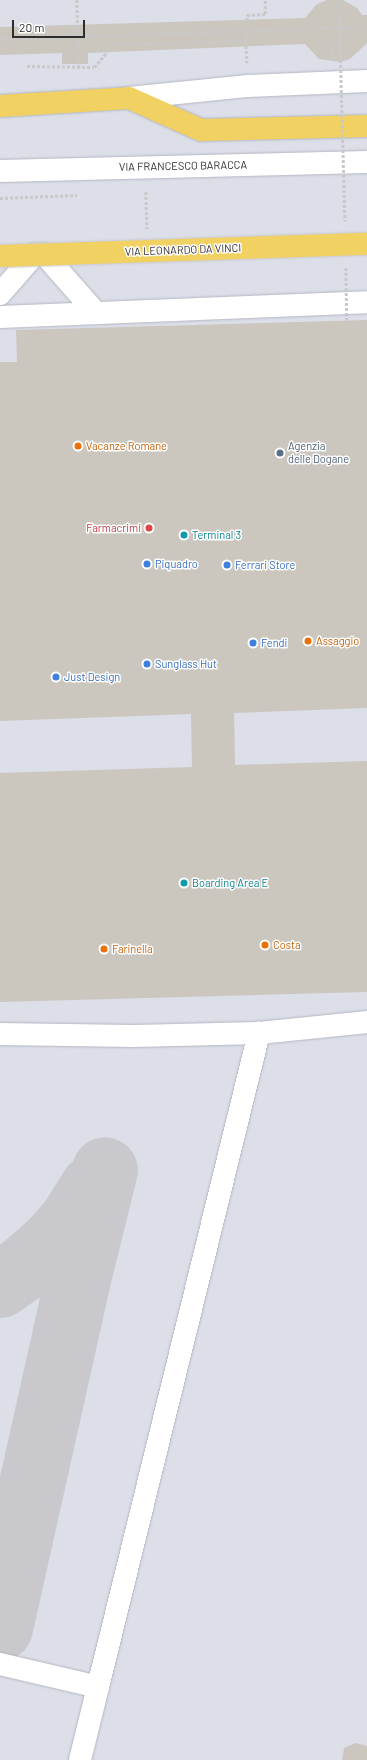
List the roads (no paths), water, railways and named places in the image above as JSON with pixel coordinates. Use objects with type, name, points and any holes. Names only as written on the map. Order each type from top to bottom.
[{"type":"main road","points":[[0,106],[129,98],[201,130],[367,126]]},
{"type":"main road","name":"VIA LEONARDO DA VINCI","points":[[0,256],[367,244]]},
{"type":"lane","points":[[129,98],[248,86],[367,81]]},
{"type":"lane","name":"VIA FRANCESCO BARACCA","points":[[0,171],[367,162]]},
{"type":"lane","points":[[0,294],[39,254],[96,313]]},
{"type":"lane","points":[[0,317],[367,302]]},
{"type":"lane","points":[[0,1034],[134,1036],[258,1033],[367,1022]]},
{"type":"lane","points":[[80,1760],[258,1033]]},
{"type":"lane","points":[[0,1664],[98,1687]]},
{"type":"place","name":"Vacanze Romane","points":[[78,446]]},
{"type":"place","name":"Agenzia delle Dogane","points":[[280,453]]},
{"type":"place","name":"Farmacrimi","points":[[149,528]]},
{"type":"place","name":"Terminal 3","points":[[184,535]]},
{"type":"place","name":"Piquadro","points":[[147,564]]},
{"type":"place","name":"Ferrari Store","points":[[227,565]]},
{"type":"place","name":"Assaggio","points":[[308,641]]},
{"type":"place","name":"Fendi","points":[[253,643]]},
{"type":"place","name":"Sunglass Hut","points":[[147,664]]},
{"type":"place","name":"Just Design","points":[[56,677]]},
{"type":"place","name":"Boarding Area E","points":[[184,883]]},
{"type":"place","name":"Costa","points":[[265,945]]},
{"type":"place","name":"Farinella","points":[[104,949]]}]
